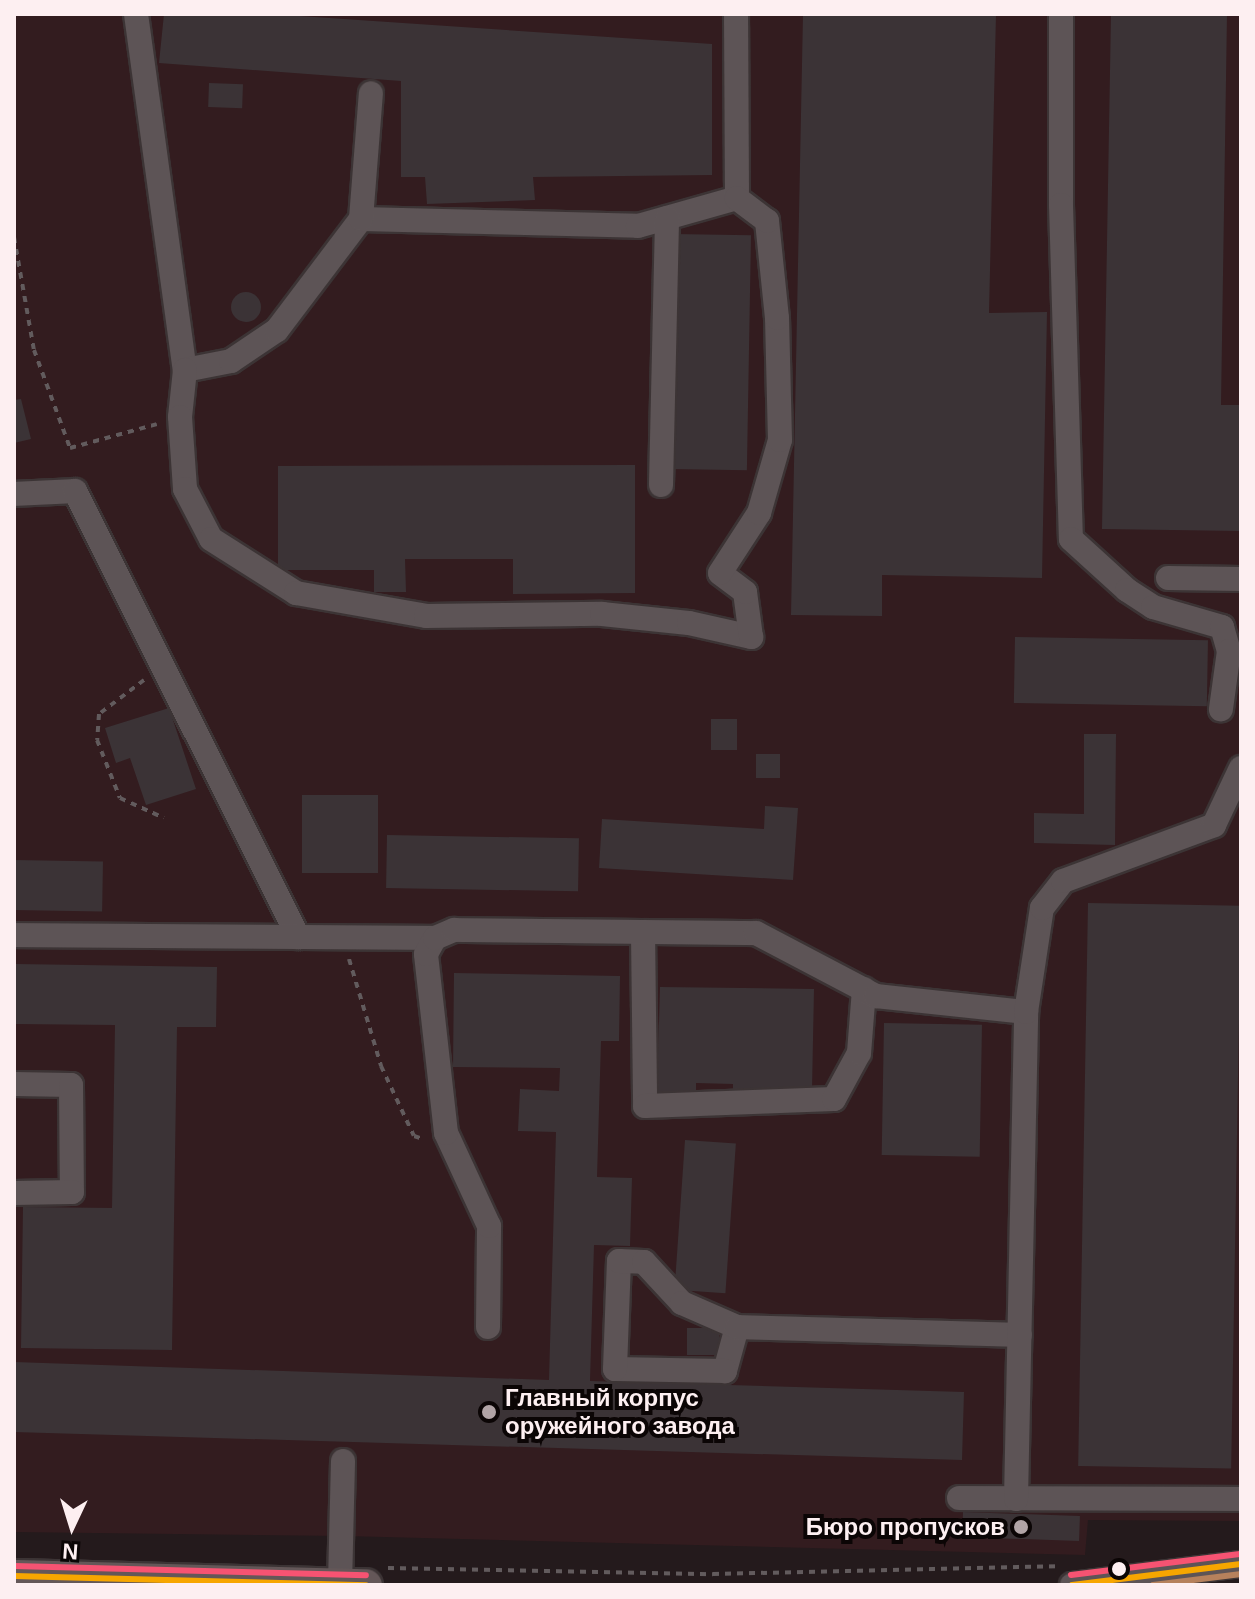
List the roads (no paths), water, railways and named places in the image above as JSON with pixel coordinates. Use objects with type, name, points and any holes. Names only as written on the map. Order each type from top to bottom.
[{"type":"main road","points":[[14,1576],[198,1583],[340,1584],[377,1577]]},
{"type":"street","points":[[136,14],[185,370],[180,417],[185,489],[211,539],[296,593],[426,616],[602,614],[689,623],[751,637],[745,592],[720,573],[759,513],[780,440],[777,318],[767,221],[737,198]]},
{"type":"street","points":[[736,14],[737,198]]},
{"type":"street","points":[[1061,14],[1061,205],[1071,539],[1127,590],[1153,607],[1222,627],[1229,651],[1221,709]]},
{"type":"street","points":[[185,370],[231,361],[277,330],[361,219],[371,93]]},
{"type":"street","points":[[361,219],[638,226],[737,198]]},
{"type":"street","points":[[661,485],[667,218]]},
{"type":"street","points":[[14,494],[75,491],[298,937]]},
{"type":"street","points":[[1168,578],[1241,579]]},
{"type":"street","points":[[1016,1499],[1026,1012],[1042,908],[1063,881],[1214,825],[1241,768]]},
{"type":"street","points":[[14,935],[435,938],[454,930],[756,933],[876,996],[1026,1012]]},
{"type":"street","points":[[643,932],[645,1106],[834,1099],[859,1053],[864,989]]},
{"type":"street","points":[[435,938],[426,954],[446,1133],[489,1226],[488,1327]]},
{"type":"street","points":[[14,1084],[71,1085],[72,1192],[14,1193]]},
{"type":"street","points":[[737,1327],[725,1371],[615,1369],[619,1261],[644,1262],[682,1303],[737,1327],[1020,1335]]},
{"type":"street","points":[[340,1584],[343,1461]]},
{"type":"street","points":[[959,1498],[1241,1499]]},
{"type":"street","points":[[1068,1575],[1241,1564]]},
{"type":"place","name":"Главный корпус оружейного завода","points":[[489,1412]]},
{"type":"place","name":"Бюро пропусков","points":[[1021,1527]]}]
